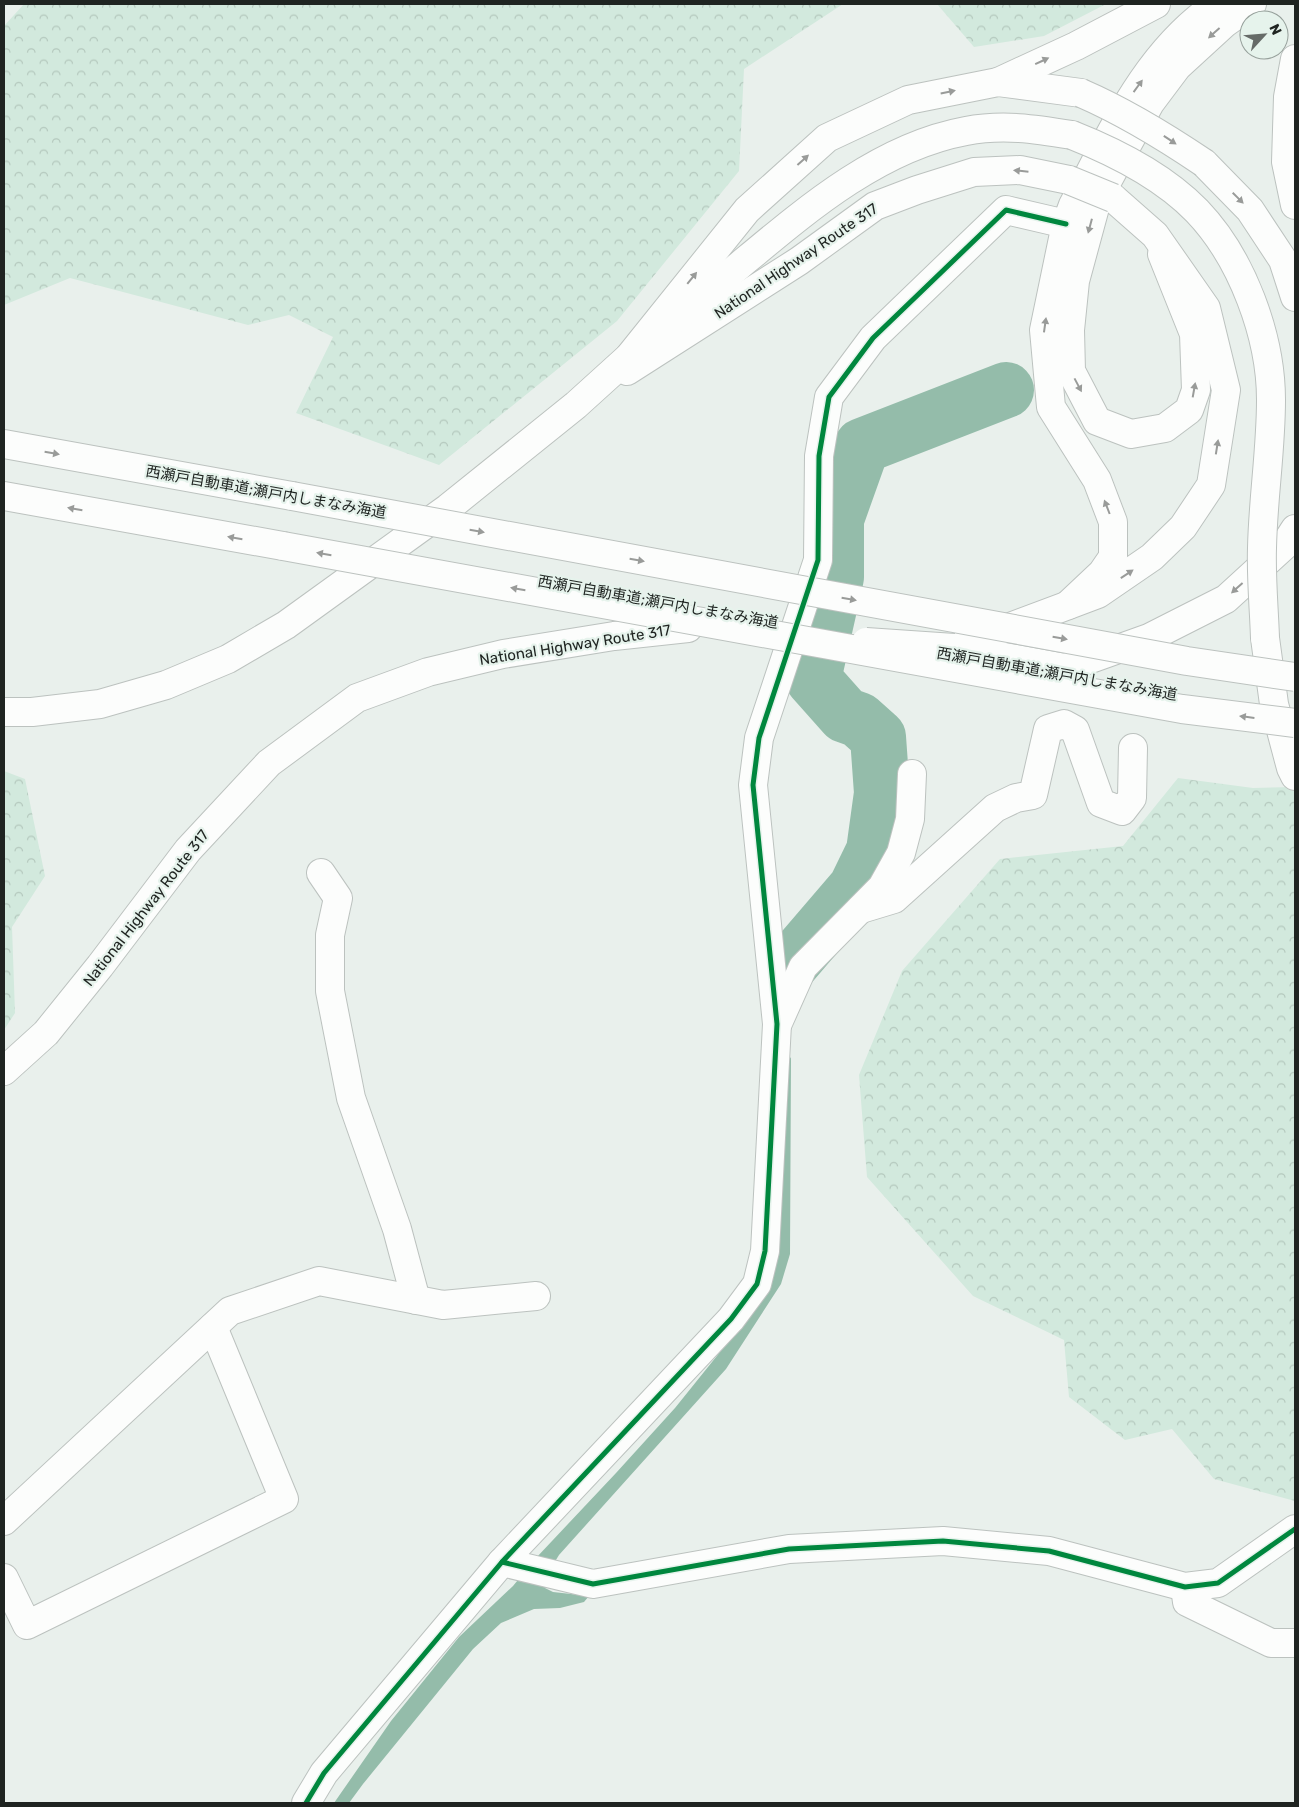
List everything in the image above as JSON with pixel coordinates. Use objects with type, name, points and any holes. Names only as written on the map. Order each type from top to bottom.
[{"type":"main road","points":[[998,82],[1076,46],[1156,4]]},
{"type":"main road","points":[[1067,606],[1102,573],[1113,557],[1113,522],[1097,480],[1051,407],[1044,330],[1066,224],[1073,205],[1133,93],[1160,56],[1201,15],[1217,4]]},
{"type":"main road","points":[[1155,235],[1194,334],[1196,390],[1189,410],[1165,428],[1131,434],[1097,421],[1071,371],[1070,330],[1075,281],[1097,200],[1150,103],[1177,67],[1225,23],[1252,4]]},
{"type":"main road","points":[[1295,59],[1288,97],[1286,162],[1295,205]]},
{"type":"main road","name":"National Highway Route 317","points":[[4,712],[32,712],[100,704],[166,685],[228,659],[286,625],[448,508],[576,405],[629,357],[747,210],[827,138],[908,100],[998,82],[1081,93],[1118,109],[1161,134],[1204,163],[1250,210],[1283,260],[1295,297]]},
{"type":"main road","points":[[629,357],[794,220],[869,169],[914,146],[966,131],[1020,126],[1072,135],[1113,151],[1154,177],[1196,211],[1229,255],[1253,304],[1266,345],[1271,399],[1262,548],[1265,638],[1274,704],[1291,768],[1295,776]]},
{"type":"main road","name":"National Highway Route 317","points":[[576,405],[799,261],[875,206],[974,172],[1020,170],[1069,180],[1113,198],[1155,235],[1206,308],[1226,390],[1211,485],[1184,527],[1152,558],[1098,594],[954,648]]},
{"type":"main road","points":[[306,1803],[324,1773],[731,1320],[757,1284],[765,1251],[777,1024],[753,785],[759,738],[818,560],[819,456],[829,397],[873,338],[1006,210],[1066,224]]},
{"type":"main road","name":"西瀬戸自動車道;瀬戸内しまなみ海道","points":[[4,444],[1187,661],[1295,677]]},
{"type":"main road","name":"西瀬戸自動車道;瀬戸内しまなみ海道","points":[[4,496],[1182,709],[1295,723]]},
{"type":"main road","name":"National Highway Route 317","points":[[4,1071],[46,1032],[100,966],[188,850],[269,763],[357,698],[428,672],[503,654],[614,636],[688,628],[954,648],[1065,668],[1149,638],[1226,599],[1284,546],[1295,529]]},
{"type":"main road","points":[[861,909],[894,899],[995,808],[1016,798],[1034,795],[1048,728],[1064,724],[1075,730],[1101,803],[1122,811],[1132,798],[1133,748]]},
{"type":"main road","points":[[777,1024],[803,968],[882,886],[901,853],[910,819],[912,774]]},
{"type":"main road","points":[[321,874],[338,898],[330,934],[330,991],[351,1098],[397,1228],[416,1300]]},
{"type":"main road","points":[[4,1521],[230,1311],[319,1281],[443,1305],[536,1296]]},
{"type":"main road","points":[[4,1578],[27,1625],[284,1499],[213,1327]]},
{"type":"main road","points":[[512,1564],[593,1584],[789,1549],[943,1541],[1049,1551],[1185,1586],[1218,1583],[1295,1529]]},
{"type":"main road","points":[[1185,1586],[1187,1602],[1271,1643],[1295,1643]]},
{"type":"green space","points":[[24,4],[843,4],[744,69],[739,171],[617,321],[439,465],[296,413],[333,337],[289,315],[248,325],[70,278],[4,305],[4,26]]},
{"type":"green space","points":[[937,4],[1106,4],[1044,36],[974,47]]},
{"type":"green space","points":[[4,771],[25,779],[45,876],[12,927],[15,1013],[4,1030]]},
{"type":"green space","points":[[1178,778],[1253,788],[1295,787],[1295,1501],[1214,1479],[1172,1429],[1125,1440],[1069,1397],[1064,1340],[973,1296],[867,1177],[859,1075],[902,971],[1000,859],[1123,846]]},
{"type":"shaded area","points":[[791,1057],[790,1254],[781,1284],[726,1369],[559,1555],[543,1581],[545,1588],[553,1592],[589,1596],[584,1602],[560,1608],[534,1609],[501,1623],[473,1649],[349,1803],[334,1803],[391,1721],[459,1637],[513,1586],[536,1558],[675,1408],[745,1321],[781,1072]]},
{"type":"waterway","points":[[790,965],[856,888],[874,851],[882,793],[878,737],[859,720],[845,715],[813,679],[836,577],[836,519],[862,446],[1006,390]]},
{"type":"cycle path","points":[[306,1803],[324,1773],[502,1562],[731,1319],[757,1284],[765,1251],[777,1024],[753,785],[759,738],[818,560],[819,456],[829,397],[873,338],[1006,210],[1066,224]]},
{"type":"cycle path","points":[[502,1562],[593,1584],[789,1549],[943,1541],[1049,1551],[1185,1587],[1218,1583],[1295,1529]]}]
